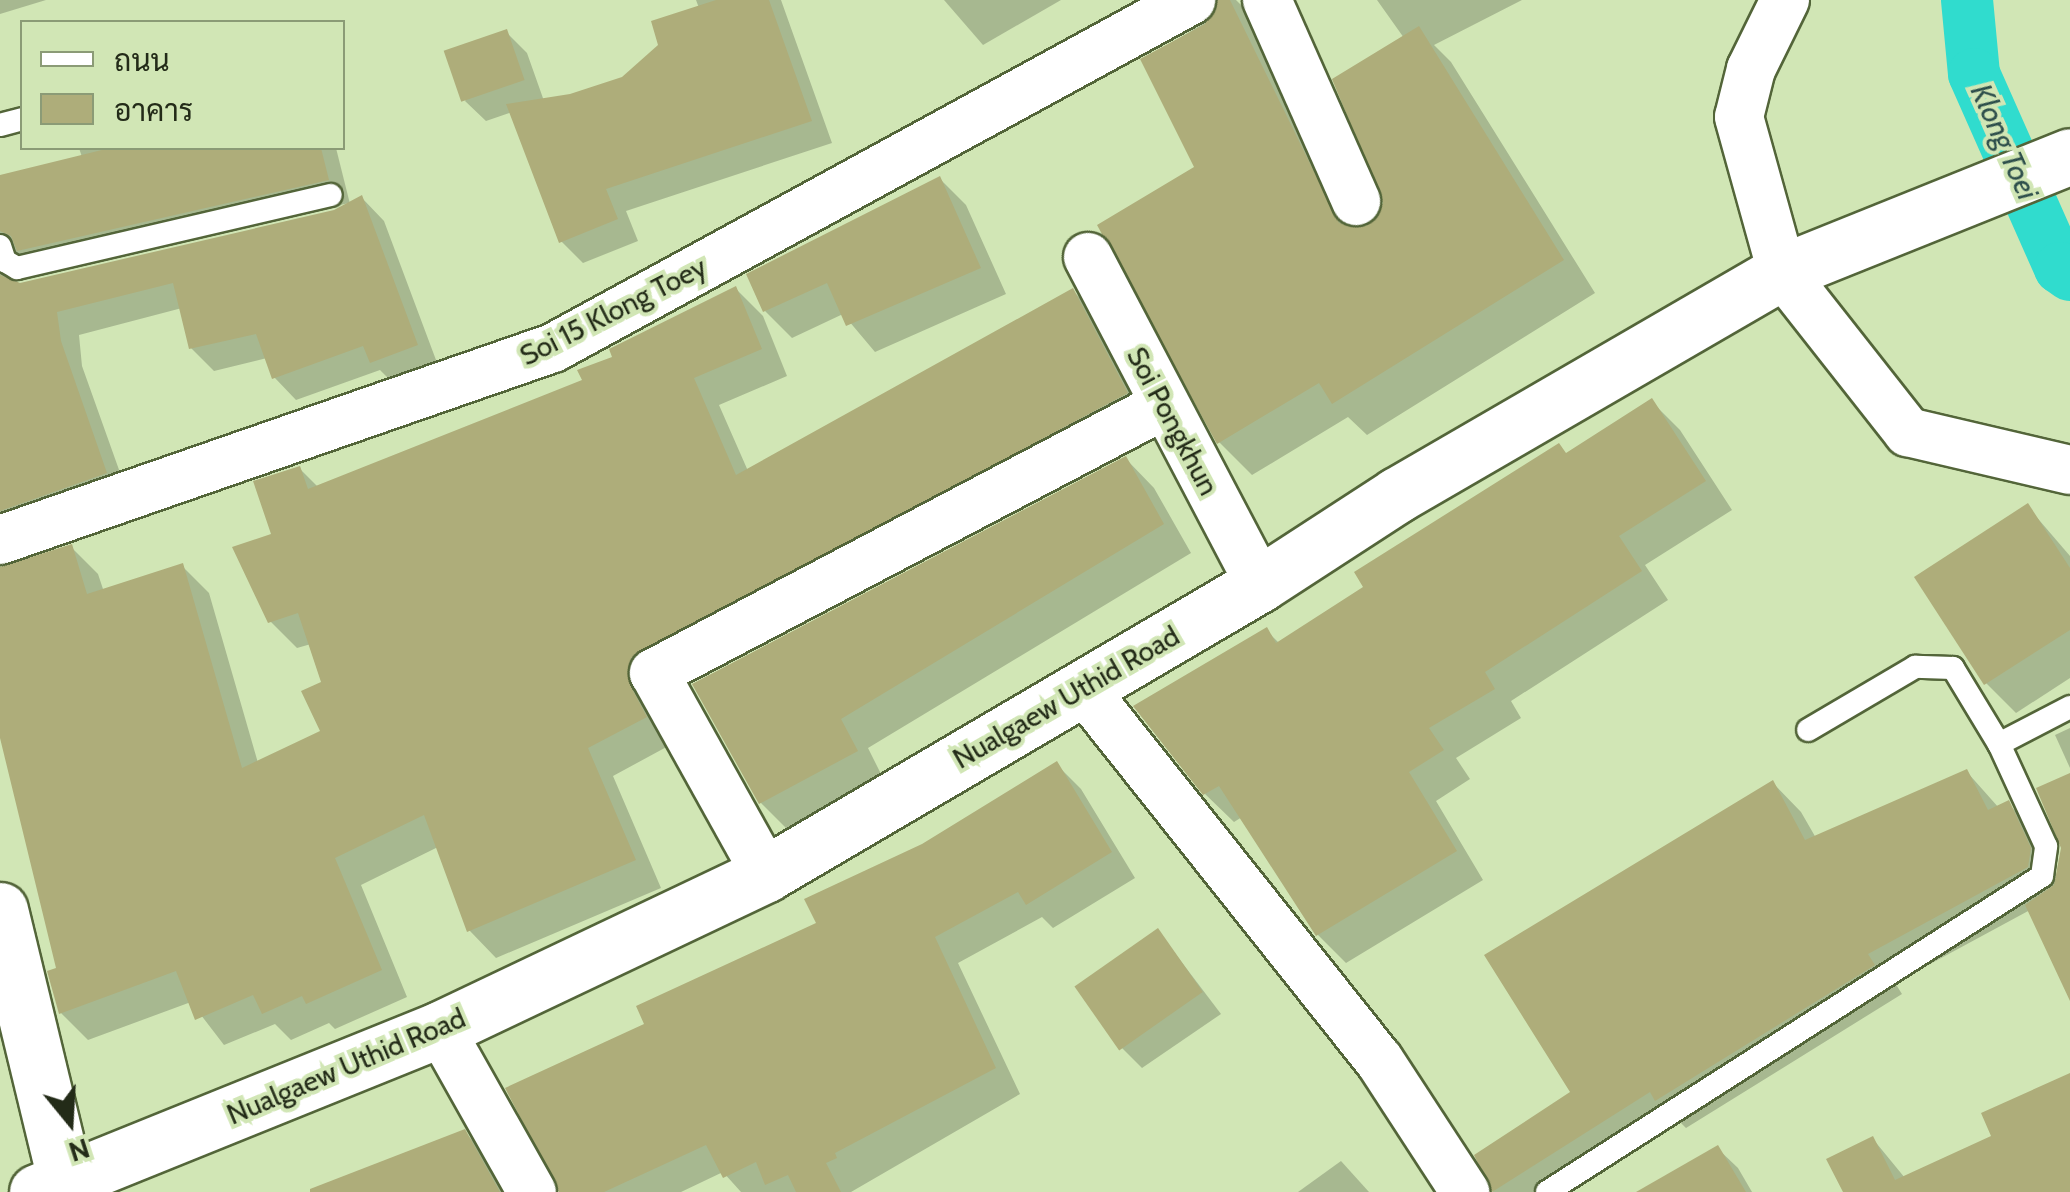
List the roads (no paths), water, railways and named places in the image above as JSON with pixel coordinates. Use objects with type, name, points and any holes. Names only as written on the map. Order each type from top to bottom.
[{"type":"street","name":"Soi 15 Klong Toey","points":[[0,540],[553,348],[1191,0]]},
{"type":"street","points":[[1267,0],[1356,201]]},
{"type":"street","points":[[1785,0],[1751,69],[1739,117],[1782,272],[1908,432],[2070,470]]},
{"type":"street","name":"Nualgaew Uthid Road","points":[[56,1189],[440,1029],[766,874],[1260,584],[1397,494],[1782,272],[2070,156]]},
{"type":"street","name":"Soi Pongkhun","points":[[1088,257],[1260,584]]},
{"type":"street","points":[[766,874],[654,673],[1164,406]]},
{"type":"street","points":[[1082,687],[1379,1060],[1465,1192]]},
{"type":"street","points":[[0,910],[56,1189]]},
{"type":"street","points":[[440,1029],[532,1192]]},
{"type":"lane","points":[[0,246],[4,260],[17,268],[331,196]]},
{"type":"lane","points":[[1547,1192],[2042,876],[2046,846],[2000,744],[1960,678],[1941,663],[1914,666],[1808,730]]},
{"type":"lane","points":[[2000,744],[2070,707]]},
{"type":"waterway","name":"Klong Toei","points":[[1967,0],[1974,74],[2060,268],[2070,275]]}]
